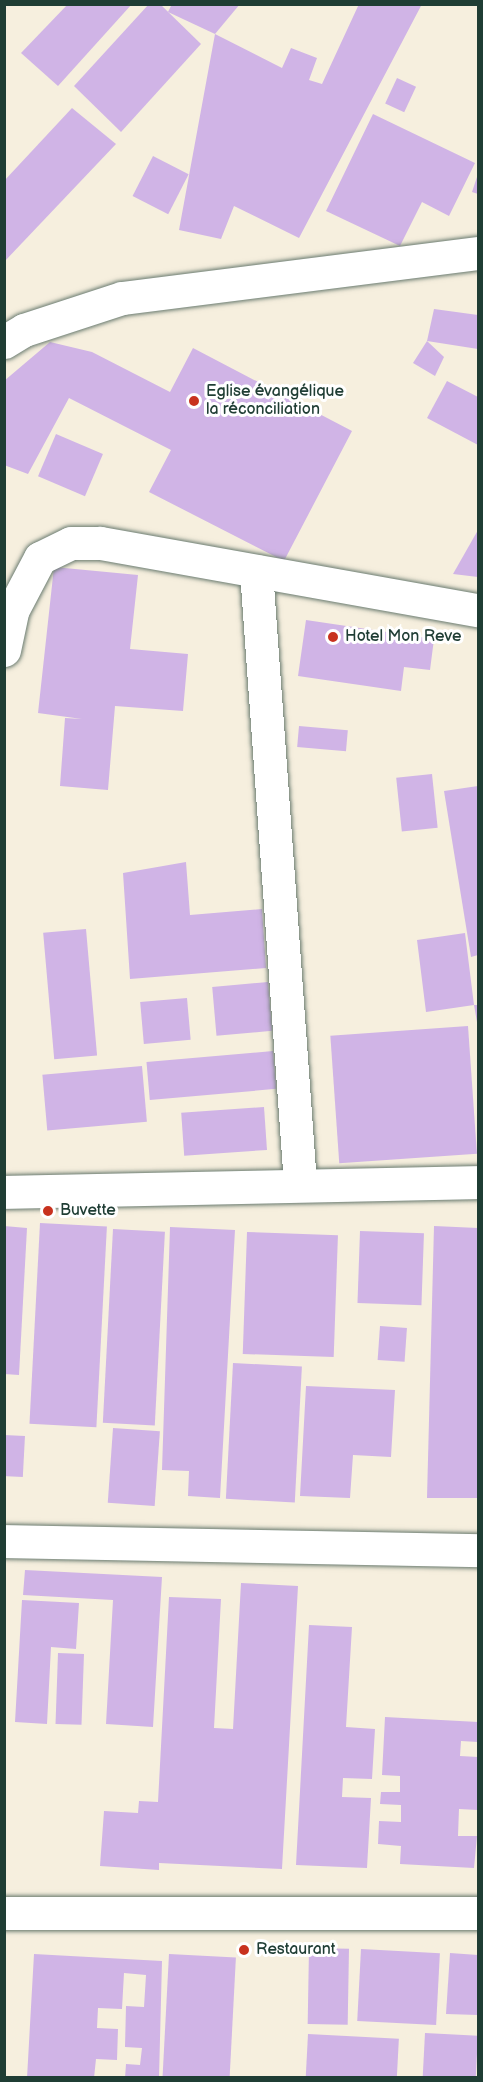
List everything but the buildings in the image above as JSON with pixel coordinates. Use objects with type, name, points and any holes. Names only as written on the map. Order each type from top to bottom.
[{"type":"street","points":[[4,342],[24,330],[122,298],[478,253]]},
{"type":"street","points":[[4,650],[12,611],[40,558],[70,543],[100,543],[478,610]]},
{"type":"street","points":[[256,572],[300,1184]]},
{"type":"street","points":[[4,1191],[478,1182]]},
{"type":"street","points":[[4,1541],[478,1550]]},
{"type":"street","points":[[4,1913],[478,1913]]},
{"type":"place","name":"Eglise évangélique la réconciliation","points":[[194,401]]},
{"type":"place","name":"Hotel Mon Reve","points":[[333,637]]},
{"type":"place","name":"Buvette","points":[[48,1211]]},
{"type":"place","name":"Restaurant","points":[[244,1950]]}]
